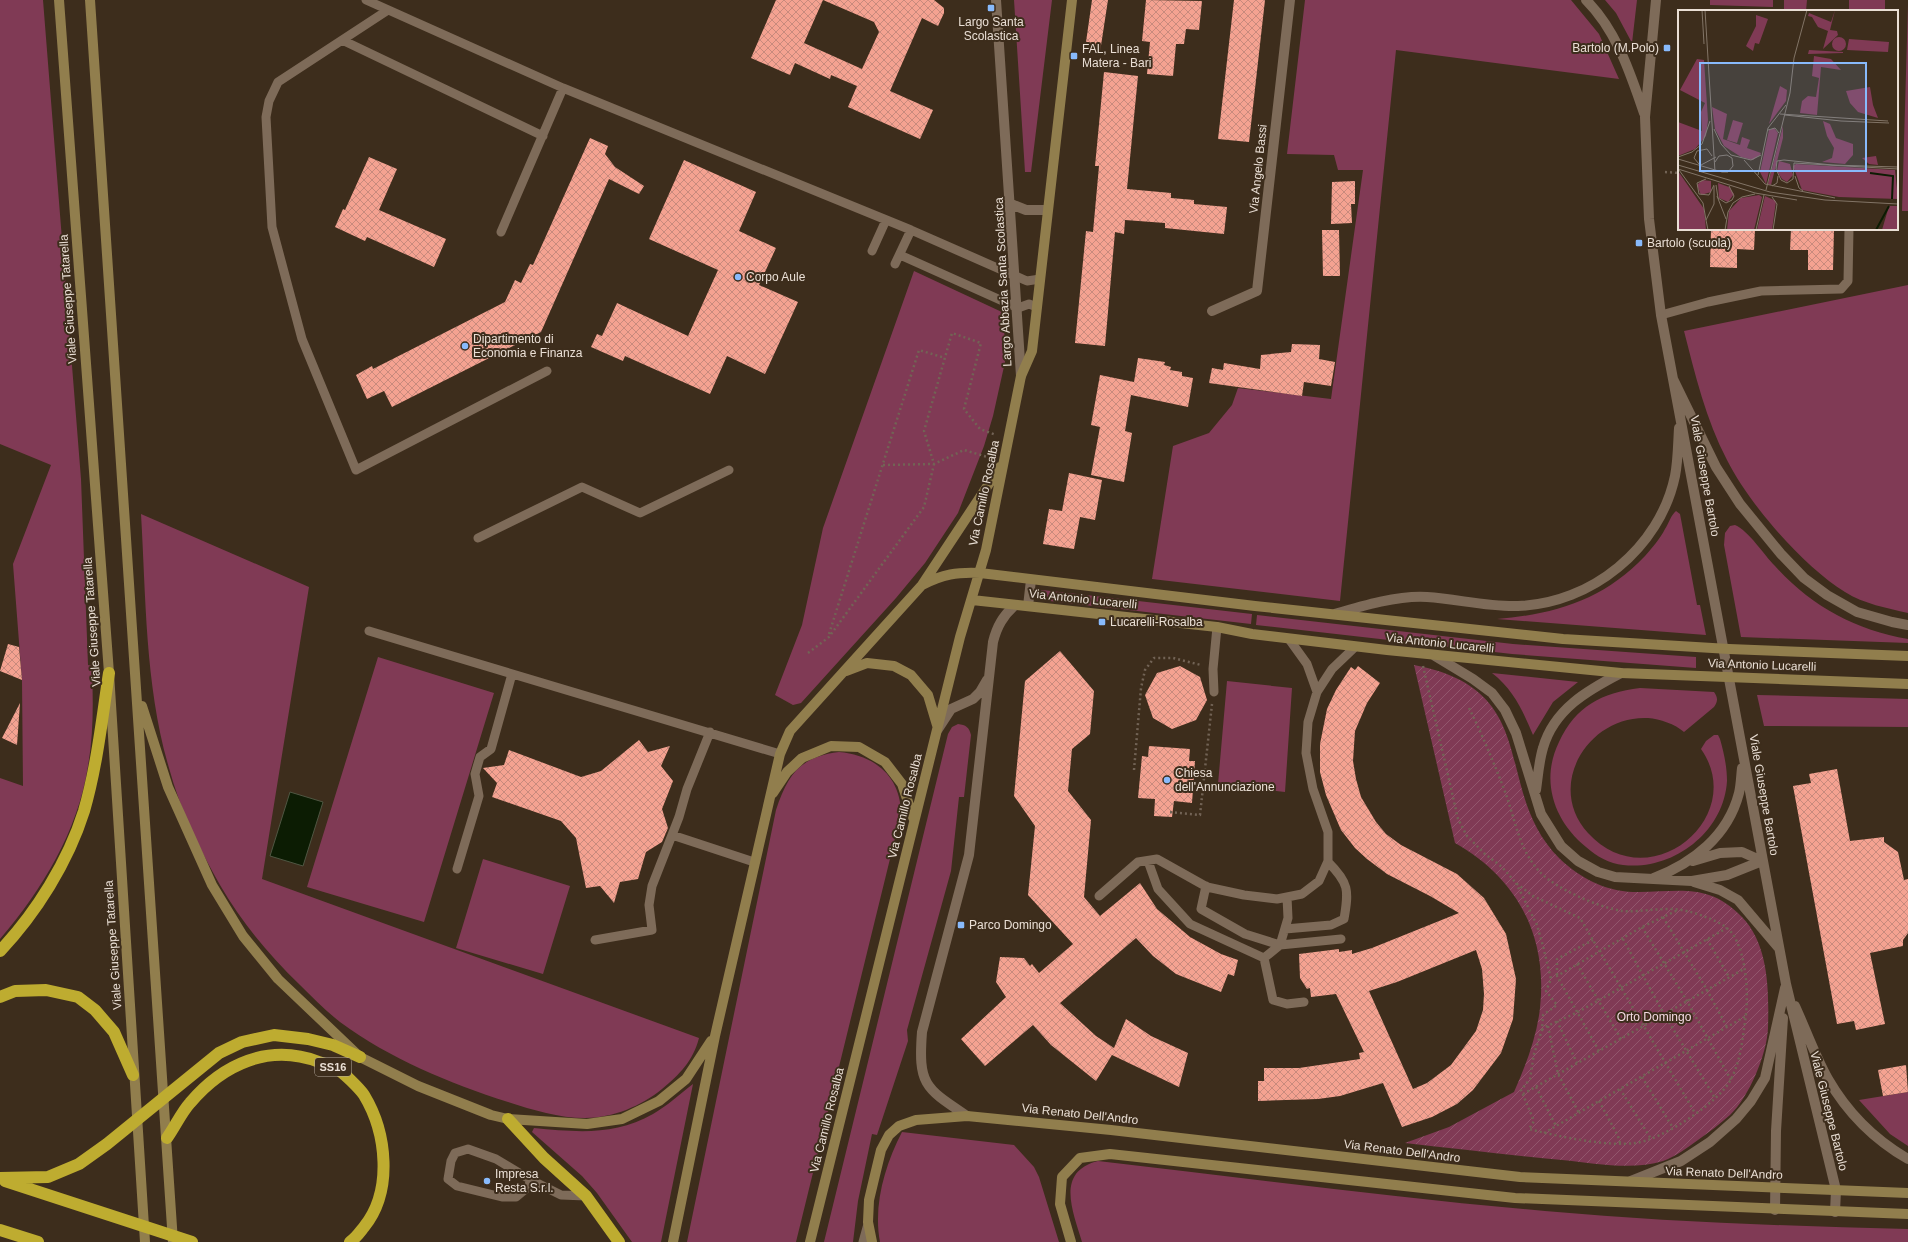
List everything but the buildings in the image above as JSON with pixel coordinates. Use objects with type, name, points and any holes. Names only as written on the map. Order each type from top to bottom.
[{"type":"highway","points":[[0,952],[17,934],[41,899],[61,864],[84,811],[98,746],[109,673]]},
{"type":"highway","points":[[0,997],[15,991],[46,990],[78,997],[95,1010],[114,1032],[134,1075]]},
{"type":"highway","points":[[0,1179],[48,1177],[79,1164],[107,1144],[219,1053],[242,1042],[274,1036],[308,1039],[333,1045],[360,1057]]},
{"type":"highway","name":"SS16","points":[[167,1138],[190,1103],[219,1076],[248,1059],[278,1054],[307,1057],[336,1068],[364,1094],[374,1116],[384,1156],[382,1192],[369,1221],[350,1242]]},
{"type":"highway","points":[[508,1119],[544,1158],[586,1196],[619,1242]]},
{"type":"highway","points":[[0,1179],[192,1242]]},
{"type":"highway","points":[[0,1230],[38,1242]]},
{"type":"street","name":"Viale Giuseppe Tatarella","points":[[59,0],[109,673],[145,1242]]},
{"type":"street","points":[[90,0],[138,690],[173,1242]]},
{"type":"street","name":"Largo Abbazia Santa Scolastica","points":[[996,0],[1018,308],[1018,341],[1021,376]]},
{"type":"street","name":"Largo Abbazia Santa Scolastica","points":[[1021,376],[1032,351],[1072,0]]},
{"type":"street","name":"Via Angelo Bassi","points":[[1212,312],[1257,291],[1290,0]]},
{"type":"street","points":[[1586,0],[1604,21],[1625,59],[1645,117]]},
{"type":"street","points":[[1656,0],[1645,117],[1649,219],[1661,315],[1673,379],[1716,467],[1740,504],[1781,554],[1804,578],[1827,595],[1857,612],[1908,625]]},
{"type":"street","points":[[1011,204],[1026,210],[1047,210]]},
{"type":"street","name":"Via Camillo Rosalba","points":[[810,1242],[960,637],[980,573],[1021,376]]},
{"type":"street","name":"Viale Giuseppe Bartolo","points":[[1673,379],[1786,984],[1836,1190],[1835,1212]]},
{"type":"street","points":[[1335,614],[1361,606],[1426,597],[1490,605],[1519,606],[1547,602],[1570,595],[1594,584],[1616,569],[1643,545],[1658,519],[1675,477],[1680,414]]},
{"type":"street","points":[[673,1242],[715,1036],[768,800],[780,754],[790,731],[922,585],[1004,462]]},
{"type":"street","name":"Via Antonio Lucarelli","points":[[922,585],[939,576],[962,572],[980,573],[1392,621],[1563,639],[1729,649],[1908,656]]},
{"type":"street","points":[[1028,606],[1031,580]]},
{"type":"street","name":"Via Antonio Lucarelli","points":[[972,600],[1217,627],[1289,639],[1435,656],[1621,673],[1908,684]]},
{"type":"street","points":[[967,1116],[937,1096],[924,1079],[920,1058],[922,1032],[969,855],[993,642],[996,630],[1003,616],[1015,605]]},
{"type":"street","points":[[1435,656],[1473,679],[1492,693],[1505,710],[1516,733],[1542,814],[1562,846],[1578,861],[1598,872],[1615,877],[1692,881],[1727,875],[1762,861]]},
{"type":"street","points":[[844,671],[866,663],[894,666],[911,675],[928,695],[938,729]]},
{"type":"street","points":[[1536,792],[1543,749],[1547,736],[1562,713],[1582,694],[1621,673]]},
{"type":"street","points":[[938,729],[951,709],[977,696],[990,675]]},
{"type":"street","points":[[138,690],[168,787],[212,885],[243,936],[278,979],[360,1057],[418,1086],[491,1115],[508,1119],[587,1124],[622,1119],[659,1101],[686,1079],[715,1036]]},
{"type":"street","points":[[768,800],[786,772],[802,758],[831,746],[859,747],[885,762],[902,784],[914,820]]},
{"type":"street","points":[[1688,862],[1705,849],[1719,833],[1730,815],[1739,793],[1743,756]]},
{"type":"street","points":[[1650,879],[1688,862],[1720,853],[1742,852],[1762,861]]},
{"type":"street","points":[[1692,881],[1720,890],[1738,900],[1779,947]]},
{"type":"street","points":[[1786,984],[1828,1079],[1864,1126],[1893,1150],[1908,1159]]},
{"type":"street","points":[[1628,1182],[1681,1162],[1710,1142],[1736,1119],[1751,1101],[1765,1078],[1786,984]]},
{"type":"street","points":[[1775,1210],[1776,1131],[1786,984]]},
{"type":"street","name":"Via Renato Dell'Andro","points":[[872,1242],[868,1222],[869,1200],[881,1150],[889,1135],[899,1126],[916,1120],[967,1116],[1111,1130],[1520,1178],[1908,1193]]},
{"type":"street","points":[[1071,1242],[1060,1204],[1062,1177],[1080,1158],[1110,1154],[1515,1198],[1775,1210],[1908,1214]]},
{"type":"lane","points":[[366,0],[563,88],[911,230],[1027,280],[1040,279]]},
{"type":"lane","points":[[388,10],[278,82],[269,101],[266,117],[272,227],[302,339],[356,470],[547,370]]},
{"type":"lane","points":[[342,40],[543,136]]},
{"type":"lane","points":[[501,232],[563,88]]},
{"type":"lane","points":[[872,251],[886,220]]},
{"type":"lane","points":[[911,230],[898,259],[1018,308],[1029,304],[1037,307]]},
{"type":"lane","points":[[1661,315],[1708,302],[1761,291],[1841,289],[1848,280],[1849,230]]},
{"type":"lane","points":[[478,538],[582,487],[640,513],[729,470]]},
{"type":"lane","points":[[1214,692],[1213,669],[1217,627]]},
{"type":"lane","points":[[369,631],[780,754]]},
{"type":"lane","points":[[1289,639],[1307,664],[1317,692]]},
{"type":"lane","points":[[1099,896],[1138,862],[1157,859],[1206,886],[1244,895],[1277,899],[1302,894],[1319,881],[1328,862],[1328,832],[1313,789],[1306,753],[1308,722],[1317,692],[1332,669],[1355,647]]},
{"type":"lane","points":[[457,869],[480,796],[475,774],[480,757],[491,749],[512,674]]},
{"type":"lane","points":[[595,940],[652,930],[649,905],[652,886],[679,818],[687,789],[710,732]]},
{"type":"lane","points":[[672,835],[754,862]]},
{"type":"lane","points":[[1148,861],[1158,889],[1190,924],[1264,958]]},
{"type":"lane","points":[[1285,929],[1331,925],[1344,919],[1348,894],[1341,875],[1328,862]]},
{"type":"lane","points":[[1206,886],[1201,909],[1245,934],[1280,945],[1341,939]]},
{"type":"lane","points":[[1264,958],[1280,945],[1288,918],[1287,897]]},
{"type":"lane","points":[[1264,958],[1273,1000],[1287,1004],[1304,1002]]},
{"type":"lane","points":[[531,1180],[528,1187],[516,1197],[502,1197],[457,1186],[448,1179],[450,1162],[455,1153],[468,1149],[496,1160],[561,1195],[586,1196]]},
{"type":"lane","points":[[863,1242],[868,1222]]},
{"type":"path","points":[[1665,172],[1678,173]]},
{"type":"path","points":[[808,654],[829,637],[924,507],[934,464],[924,431],[952,333],[981,343],[964,409],[980,429],[1009,439]]},
{"type":"path","points":[[829,637],[919,350],[945,358]]},
{"type":"path","points":[[883,465],[934,464],[964,450],[1004,462]]},
{"type":"path","points":[[1420,654],[1458,819],[1467,836],[1485,854],[1502,867],[1516,883],[1533,896],[1580,918],[1695,1113]]},
{"type":"path","points":[[1134,770],[1141,688],[1145,670],[1154,658],[1173,658],[1213,669]]},
{"type":"path","points":[[1170,812],[1200,815],[1214,692]]},
{"type":"path","points":[[1469,708],[1491,756],[1504,790],[1516,830],[1529,857],[1542,874],[1582,898],[1604,907],[1623,911],[1678,910],[1704,915],[1727,928],[1737,941],[1744,968],[1747,990],[1746,1016],[1738,1063],[1731,1080],[1715,1098],[1673,1128],[1651,1139],[1634,1144],[1544,1133],[1529,1129],[1534,1121],[1521,1090],[1530,1079],[1534,1054],[1542,1030],[1542,1015],[1557,1004],[1546,991],[1551,979],[1537,925],[1516,883]]},
{"type":"path","points":[[1557,976],[1642,927],[1678,910]]},
{"type":"path","points":[[1663,917],[1685,951],[1727,1027]]},
{"type":"path","points":[[1642,927],[1687,1001],[1731,1080]]},
{"type":"path","points":[[1542,1030],[1557,1021],[1578,1012],[1727,928]]},
{"type":"path","points":[[1622,939],[1664,1014],[1715,1098]]},
{"type":"path","points":[[1707,939],[1729,977]]},
{"type":"path","points":[[1593,940],[1557,959],[1557,976],[1599,1051]]},
{"type":"path","points":[[1577,964],[1621,1038]]},
{"type":"path","points":[[1523,1094],[1744,968]]},
{"type":"path","points":[[1544,1133],[1746,1016]]},
{"type":"path","points":[[1557,1021],[1577,1063]]},
{"type":"path","points":[[1548,1026],[1558,1074],[1579,1113]]},
{"type":"path","points":[[1642,1076],[1673,1128]]},
{"type":"path","points":[[1536,1087],[1556,1126]]},
{"type":"path","points":[[1620,1089],[1651,1139]]},
{"type":"path","points":[[1599,1101],[1618,1136],[1620,1143]]},
{"type":"green space","points":[[0,0],[43,0],[81,479],[88,665],[92,666],[93,703],[88,766],[76,814],[67,836],[44,880],[0,939],[0,778],[23,786],[22,681],[13,564],[51,465],[0,444]]},
{"type":"green space","points":[[1014,0],[1052,0],[1031,172],[1025,172]]},
{"type":"green space","points":[[1305,0],[1571,0],[1599,34],[1619,79],[1396,50],[1340,601],[1152,579],[1173,446],[1209,433],[1232,405],[1238,388],[1331,399],[1363,170],[1338,170],[1334,155],[1287,154]]},
{"type":"green space","points":[[1605,0],[1637,0],[1632,43],[1616,13]]},
{"type":"green space","points":[[1710,0],[1773,0],[1773,7],[1710,5]]},
{"type":"green space","points":[[1784,0],[1807,0],[1806,10],[1784,10]]},
{"type":"green space","points":[[1849,0],[1885,0],[1885,10],[1849,10]]},
{"type":"green space","points":[[1908,4],[1908,211],[1902,211]]},
{"type":"green space","points":[[914,271],[1004,313],[1005,362],[993,416],[984,446],[958,513],[925,563],[896,598],[801,703],[793,705],[775,695],[802,625],[823,528]]},
{"type":"green space","points":[[1908,285],[1908,613],[1868,603],[1845,592],[1812,567],[1778,533],[1749,496],[1727,460],[1720,445],[1707,413],[1692,364],[1684,331]]},
{"type":"green space","points":[[1676,511],[1680,514],[1697,605],[1700,605],[1706,635],[1497,619],[1519,617],[1559,608],[1595,594],[1612,584],[1629,571],[1648,553],[1661,536],[1671,517]]},
{"type":"green space","points":[[141,514],[309,587],[262,879],[699,1038],[693,1054],[675,1078],[654,1095],[636,1106],[606,1116],[575,1118],[527,1108],[464,1087],[400,1059],[340,1022],[289,974],[257,938],[228,899],[191,828],[173,783],[161,737],[151,674]]},
{"type":"green space","points":[[1735,525],[1746,532],[1789,580],[1819,604],[1852,622],[1889,635],[1908,639],[1908,643],[1741,637],[1724,545],[1725,533],[1730,526]]},
{"type":"green space","points":[[1042,590],[1252,614],[1251,624],[1041,600],[1037,594]]},
{"type":"green space","points":[[1257,615],[1513,644],[1696,657],[1696,668],[1512,654],[1256,625]]},
{"type":"green space","points":[[378,657],[494,693],[424,922],[307,887]]},
{"type":"green space","name":"Orto Domingo","points":[[1414,665],[1455,678],[1483,696],[1500,719],[1510,746],[1526,803],[1539,832],[1560,859],[1568,866],[1585,878],[1613,889],[1633,892],[1691,891],[1716,898],[1729,906],[1742,917],[1751,928],[1758,941],[1766,969],[1768,999],[1767,1038],[1761,1062],[1744,1097],[1730,1115],[1698,1140],[1672,1157],[1651,1164],[1626,1166],[1405,1143],[1449,1127],[1514,1092],[1534,1040],[1539,1019],[1541,982],[1539,957],[1533,933],[1524,912],[1496,873],[1477,857],[1455,843]]},
{"type":"green space","points":[[1492,673],[1578,682],[1553,702],[1533,735],[1512,693]]},
{"type":"green space","points":[[1227,681],[1292,688],[1285,792],[1218,784]]},
{"type":"green space","points":[[1640,688],[1714,692],[1717,701],[1714,707],[1684,732],[1667,722],[1657,719],[1648,718],[1626,720],[1607,728],[1591,741],[1579,757],[1572,775],[1571,795],[1576,814],[1588,833],[1612,851],[1638,858],[1663,854],[1685,842],[1702,823],[1712,800],[1712,775],[1701,749],[1706,741],[1714,735],[1718,735],[1720,739],[1725,760],[1727,781],[1724,799],[1717,816],[1706,832],[1693,844],[1677,855],[1660,862],[1642,865],[1623,865],[1603,859],[1575,837],[1558,813],[1553,799],[1551,771],[1553,757],[1559,742],[1573,719],[1582,710],[1591,703],[1613,693]]},
{"type":"green space","points":[[1757,695],[1908,699],[1908,727],[1764,726]]},
{"type":"green space","points":[[958,724],[967,727],[971,735],[964,797],[959,797],[951,871],[907,1030],[908,1041],[877,1135],[872,1134],[858,1201],[853,1242],[824,1242],[948,734],[952,727]]},
{"type":"green space","points":[[839,752],[852,754],[874,763],[891,778],[900,801],[901,814],[796,1242],[687,1242],[776,810],[785,786],[797,769],[814,758]]},
{"type":"green space","points":[[483,859],[570,886],[543,974],[456,948]]},
{"type":"green space","points":[[693,1084],[661,1242],[632,1242],[597,1193],[582,1176],[532,1132],[534,1128],[565,1131],[595,1131],[624,1126],[639,1121],[658,1111]]},
{"type":"green space","points":[[1908,1092],[1908,1146],[1890,1134],[1859,1100]]},
{"type":"green space","points":[[902,1132],[1014,1145],[1034,1167],[1039,1177],[1059,1242],[880,1242],[878,1228],[879,1200],[890,1158]]},
{"type":"green space","points":[[1098,1161],[1377,1194],[1545,1211],[1726,1223],[1908,1229],[1908,1242],[1082,1242],[1072,1206],[1070,1194],[1072,1183],[1076,1174],[1085,1166]]},
{"type":"shaded area","points":[[290,792],[323,802],[303,866],[270,856]]},
{"type":"place","name":"Largo Santa Scolastica","points":[[991,8]]},
{"type":"place","name":"Bartolo (M.Polo)","points":[[1667,48]]},
{"type":"place","name":"FAL, Linea Matera - Bari","points":[[1074,56]]},
{"type":"place","name":"Bartolo (scuola)","points":[[1639,243]]},
{"type":"place","name":"Corpo Aule","points":[[738,277]]},
{"type":"place","name":"Dipartimento di Economia e Finanza","points":[[465,346]]},
{"type":"place","name":"Lucarelli-Rosalba","points":[[1102,622]]},
{"type":"place","name":"Chiesa dell'Annunciazione","points":[[1167,780]]},
{"type":"place","name":"Parco Domingo","points":[[961,925]]},
{"type":"place","name":"Impresa Resta S.r.l.","points":[[487,1181]]}]
